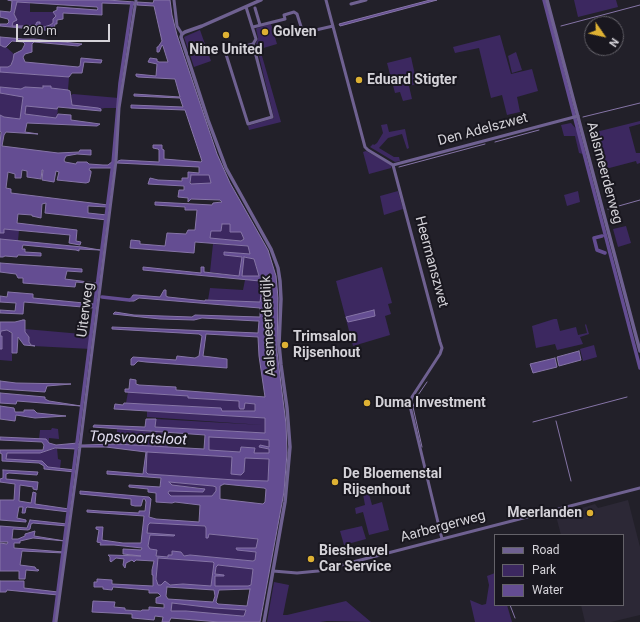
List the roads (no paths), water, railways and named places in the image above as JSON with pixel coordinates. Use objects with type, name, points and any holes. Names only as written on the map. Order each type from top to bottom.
[{"type":"street","name":"Aalsmeerderdijk","points":[[174,0],[177,26],[182,34],[181,37],[183,44],[220,153],[234,184],[271,249],[278,268],[280,281],[281,300],[279,344],[290,447],[285,502],[264,622]]},
{"type":"street","points":[[182,34],[261,0]]},
{"type":"street","points":[[326,0],[365,147],[394,164]]},
{"type":"street","points":[[351,4],[366,0]]},
{"type":"street","name":"Aalsmeerderweg","points":[[548,0],[575,117],[640,352]]},
{"type":"street","name":"Uiterweg","points":[[56,622],[68,517],[80,448],[116,163],[119,108],[136,2]]},
{"type":"street","points":[[246,7],[256,39],[253,44],[272,117],[248,124],[225,51],[253,44]]},
{"type":"street","points":[[255,8],[260,26]]},
{"type":"street","points":[[253,27],[285,19],[284,15],[294,12],[297,14],[302,32]]},
{"type":"street","points":[[286,36],[334,26]]},
{"type":"street","name":"Den Adelszwet","points":[[394,164],[575,117]]},
{"type":"street","name":"Heermanszwet","points":[[394,164],[442,348],[438,359],[412,397],[410,406],[442,539]]},
{"type":"street","name":"Aarbergerweg","points":[[273,571],[296,573],[314,572],[640,488]]},
{"type":"water","points":[[8,0],[108,0],[134,2],[134,5],[102,3],[102,15],[63,13],[63,19],[57,20],[54,31],[0,26],[0,24],[7,24],[9,22],[8,19],[0,17],[0,11],[10,12],[12,1]],"holes":[[[17,2],[97,7],[97,10],[57,7],[57,10],[53,12],[56,16],[53,19],[53,23],[50,25],[44,27],[40,26],[40,22],[37,22],[35,26],[12,26],[13,22],[17,20],[14,14]]]},
{"type":"water","points":[[154,0],[170,0],[177,35],[217,154],[230,183],[268,250],[276,276],[278,298],[277,352],[286,424],[287,453],[284,492],[260,622],[219,622],[171,618],[169,622],[162,622],[163,617],[155,616],[154,620],[132,618],[132,614],[92,612],[93,601],[115,602],[114,607],[125,608],[125,610],[141,611],[149,610],[149,607],[164,608],[164,604],[156,603],[156,598],[161,596],[158,593],[149,593],[149,590],[113,587],[112,590],[103,589],[103,587],[94,587],[94,582],[97,582],[97,579],[112,580],[112,584],[153,586],[152,570],[154,561],[136,560],[134,562],[132,560],[126,563],[125,568],[123,565],[124,559],[116,558],[111,562],[108,555],[141,556],[123,554],[123,549],[141,550],[142,548],[100,545],[101,543],[97,542],[99,530],[96,529],[96,527],[103,527],[102,540],[123,543],[141,543],[144,516],[87,512],[87,510],[139,513],[139,511],[145,511],[145,499],[143,499],[141,506],[135,506],[131,505],[131,499],[80,494],[80,491],[149,497],[151,499],[149,517],[156,519],[199,522],[200,505],[175,502],[156,502],[156,493],[148,492],[148,489],[129,487],[129,485],[160,487],[161,478],[107,474],[107,471],[143,474],[146,452],[106,447],[79,447],[77,449],[55,448],[40,453],[7,453],[6,459],[42,461],[48,467],[75,470],[75,472],[44,469],[44,466],[39,463],[2,461],[2,454],[0,453],[0,450],[43,450],[44,445],[42,442],[0,440],[0,437],[46,439],[49,443],[56,445],[78,443],[79,445],[116,444],[204,449],[205,435],[93,427],[94,425],[145,427],[146,419],[156,419],[155,427],[265,433],[265,418],[114,409],[115,404],[123,405],[124,403],[221,408],[222,411],[255,411],[255,404],[245,403],[244,409],[240,409],[239,401],[125,392],[125,389],[129,389],[130,379],[136,380],[136,384],[139,385],[176,387],[176,390],[265,397],[259,356],[258,337],[206,334],[203,356],[227,359],[227,368],[138,361],[134,365],[131,365],[131,359],[133,357],[176,360],[177,356],[195,358],[199,356],[202,336],[199,334],[112,329],[112,327],[258,333],[259,321],[202,318],[194,320],[160,319],[113,314],[115,312],[134,315],[192,317],[195,315],[260,317],[260,308],[139,298],[134,301],[129,301],[133,295],[160,297],[164,290],[166,290],[166,296],[168,297],[205,301],[260,302],[261,295],[260,281],[143,270],[143,267],[201,273],[201,267],[204,267],[204,272],[239,276],[242,257],[224,255],[224,252],[250,254],[248,246],[195,242],[194,253],[130,248],[131,240],[140,241],[140,244],[165,246],[167,233],[186,234],[188,230],[195,230],[197,210],[185,210],[185,207],[155,205],[155,202],[212,205],[213,203],[222,202],[220,200],[191,199],[188,202],[188,198],[178,197],[179,190],[184,190],[184,186],[148,184],[150,178],[158,180],[182,181],[182,178],[188,178],[188,172],[199,173],[199,167],[117,163],[121,160],[159,162],[159,150],[153,148],[153,145],[162,145],[162,149],[164,150],[164,159],[202,161],[185,110],[131,108],[131,105],[183,107],[180,98],[134,96],[134,94],[180,97],[175,79],[136,76],[136,74],[156,76],[157,64],[148,62],[150,58],[157,59],[159,62],[168,62],[162,45],[159,52],[157,52],[157,47],[162,41],[154,6],[137,5],[137,2],[153,3]],"holes":[[[191,175],[209,175],[211,183],[191,184]],[[222,224],[230,224],[230,232],[241,232],[244,239],[241,241],[210,238],[211,231],[221,231]],[[244,257],[254,259],[259,276],[242,276]],[[209,437],[269,440],[269,447],[260,445],[259,447],[269,449],[269,453],[254,453],[255,448],[241,447],[240,452],[209,450]],[[147,452],[232,457],[231,474],[241,475],[244,472],[245,458],[269,459],[268,481],[148,474],[146,472]],[[169,482],[216,487],[216,491],[212,496],[171,496],[168,493],[169,491],[203,492],[205,489],[172,485]],[[224,484],[264,488],[266,489],[265,502],[263,504],[220,499],[220,486]],[[150,523],[205,526],[206,538],[208,538],[209,534],[258,539],[256,548],[236,548],[237,550],[256,552],[255,560],[190,555],[184,556],[181,552],[172,551],[172,555],[168,555],[168,557],[156,556],[157,550],[150,549],[148,546],[150,535],[175,535],[147,533],[148,525]],[[158,558],[214,563],[211,586],[183,584],[170,585],[165,581],[161,585],[158,585],[156,579]],[[218,565],[253,569],[251,585],[248,586],[215,586],[215,576],[224,575],[215,574],[216,567]],[[167,587],[214,590],[215,596],[213,602],[168,599],[166,596]],[[250,589],[247,606],[218,604],[216,602],[219,590]],[[172,603],[246,610],[244,616],[171,611]]]},
{"type":"water","points":[[430,0],[437,0],[340,26],[339,24]]},
{"type":"water","points":[[0,37],[82,44],[78,46],[34,42],[32,44],[32,52],[25,54],[23,57],[25,62],[78,67],[80,66],[81,58],[102,60],[101,63],[84,62],[82,73],[72,73],[69,77],[0,72],[0,67],[8,67],[11,65],[14,54],[22,50],[25,44],[23,42],[12,41],[4,47],[0,45]]},
{"type":"water","points":[[43,86],[51,86],[51,88],[68,90],[70,91],[72,105],[98,108],[101,109],[101,111],[26,106],[25,114],[56,118],[58,114],[71,115],[71,120],[100,124],[97,126],[27,123],[25,132],[38,134],[6,132],[2,146],[58,153],[91,150],[91,155],[77,154],[66,156],[64,160],[65,162],[76,164],[77,162],[87,162],[89,164],[103,165],[108,165],[113,161],[113,168],[90,168],[89,170],[91,173],[89,182],[86,183],[57,180],[59,172],[56,171],[54,182],[42,180],[43,170],[41,179],[27,177],[27,171],[22,170],[21,178],[15,178],[15,174],[8,172],[6,188],[11,189],[11,193],[108,205],[108,207],[88,206],[88,213],[107,215],[107,220],[45,213],[46,203],[42,204],[41,218],[32,215],[18,214],[17,223],[77,230],[76,241],[81,242],[80,245],[69,243],[70,235],[4,229],[4,233],[0,233],[0,115],[20,119],[23,97],[0,93],[0,87],[21,89],[25,87],[43,88]]},
{"type":"water","points":[[0,239],[100,250],[79,249],[79,251],[23,245],[22,249],[25,249],[25,252],[41,253],[41,256],[18,255],[17,257],[0,257]]},
{"type":"water","points":[[0,263],[82,269],[82,272],[67,271],[65,279],[96,284],[76,282],[75,287],[23,283],[23,278],[18,278],[16,274],[0,272]]},
{"type":"water","points":[[8,292],[33,294],[33,298],[94,304],[94,308],[24,302],[23,314],[0,313],[0,310],[15,311],[16,303],[0,302],[0,296],[7,297]]},
{"type":"water","points":[[374,310],[375,316],[348,322],[346,317]]},
{"type":"water","points":[[25,320],[25,332],[29,337],[29,342],[31,345],[35,346],[24,345],[18,337],[17,353],[12,353],[12,333],[7,330],[1,331],[0,336],[0,322]]},
{"type":"water","points":[[0,336],[2,336],[2,349],[0,349]]},
{"type":"water","points":[[579,351],[581,360],[559,366],[557,357]]},
{"type":"water","points":[[555,358],[557,367],[533,373],[530,364]]},
{"type":"water","points":[[0,381],[16,383],[71,384],[47,386],[45,392],[0,389]]},
{"type":"water","points":[[0,393],[45,397],[45,399],[49,401],[81,406],[17,401],[16,404],[0,403]]},
{"type":"water","points":[[0,406],[14,408],[15,412],[34,410],[37,413],[66,416],[35,418],[16,415],[15,421],[0,419]]},
{"type":"water","points":[[3,470],[38,472],[37,475],[6,474],[6,479],[38,482],[37,490],[33,489],[33,487],[20,485],[19,501],[31,503],[33,492],[36,493],[35,504],[69,509],[69,512],[27,507],[25,513],[22,513],[23,507],[19,507],[17,518],[26,520],[26,522],[0,520],[0,500],[14,500],[15,484],[0,482],[0,479],[3,478]]},
{"type":"water","points":[[30,520],[67,524],[67,526],[33,523],[28,530],[13,529],[12,539],[18,539],[25,536],[25,534],[35,531],[34,536],[65,541],[33,538],[20,541],[20,543],[14,543],[14,548],[64,553],[22,551],[20,565],[35,567],[39,570],[26,570],[25,579],[19,579],[19,571],[0,571],[0,543],[7,544],[8,542],[0,542],[0,526],[27,528]]},
{"type":"water","points":[[0,581],[24,581],[24,588],[58,592],[58,595],[7,590],[6,592],[0,592]]},
{"type":"waterway","points":[[544,0],[640,368]]},
{"type":"waterway","points":[[54,622],[113,163],[120,83],[132,3]]},
{"type":"waterway","points":[[561,26],[640,5]]},
{"type":"waterway","points":[[583,117],[640,103]]},
{"type":"waterway","points":[[495,142],[539,130]]},
{"type":"waterway","points":[[399,167],[485,144]]},
{"type":"waterway","points":[[608,209],[640,200]]},
{"type":"waterway","points":[[602,236],[594,238],[597,250],[605,253]]},
{"type":"waterway","points":[[102,297],[129,300],[134,298]]},
{"type":"waterway","points":[[422,447],[413,407],[416,398],[427,382]]},
{"type":"waterway","points":[[533,422],[627,397]]},
{"type":"waterway","points":[[556,421],[571,481]]},
{"type":"waterway","points":[[510,606],[515,618]]},
{"type":"place","name":"Golven","points":[[265,32]]},
{"type":"place","name":"Nine United","points":[[226,35]]},
{"type":"place","name":"Eduard Stigter","points":[[359,80]]},
{"type":"place","name":"Trimsalon Rijsenhout","points":[[285,345]]},
{"type":"place","name":"Duma Investment","points":[[367,403]]},
{"type":"place","name":"De Bloemenstal Rijsenhout","points":[[335,482]]},
{"type":"place","name":"Meerlanden","points":[[590,513]]},
{"type":"place","name":"Biesheuvel Car Service","points":[[311,559]]},
{"type":"water label","name":"Topsvoortsloot","points":[[138,439]]}]
